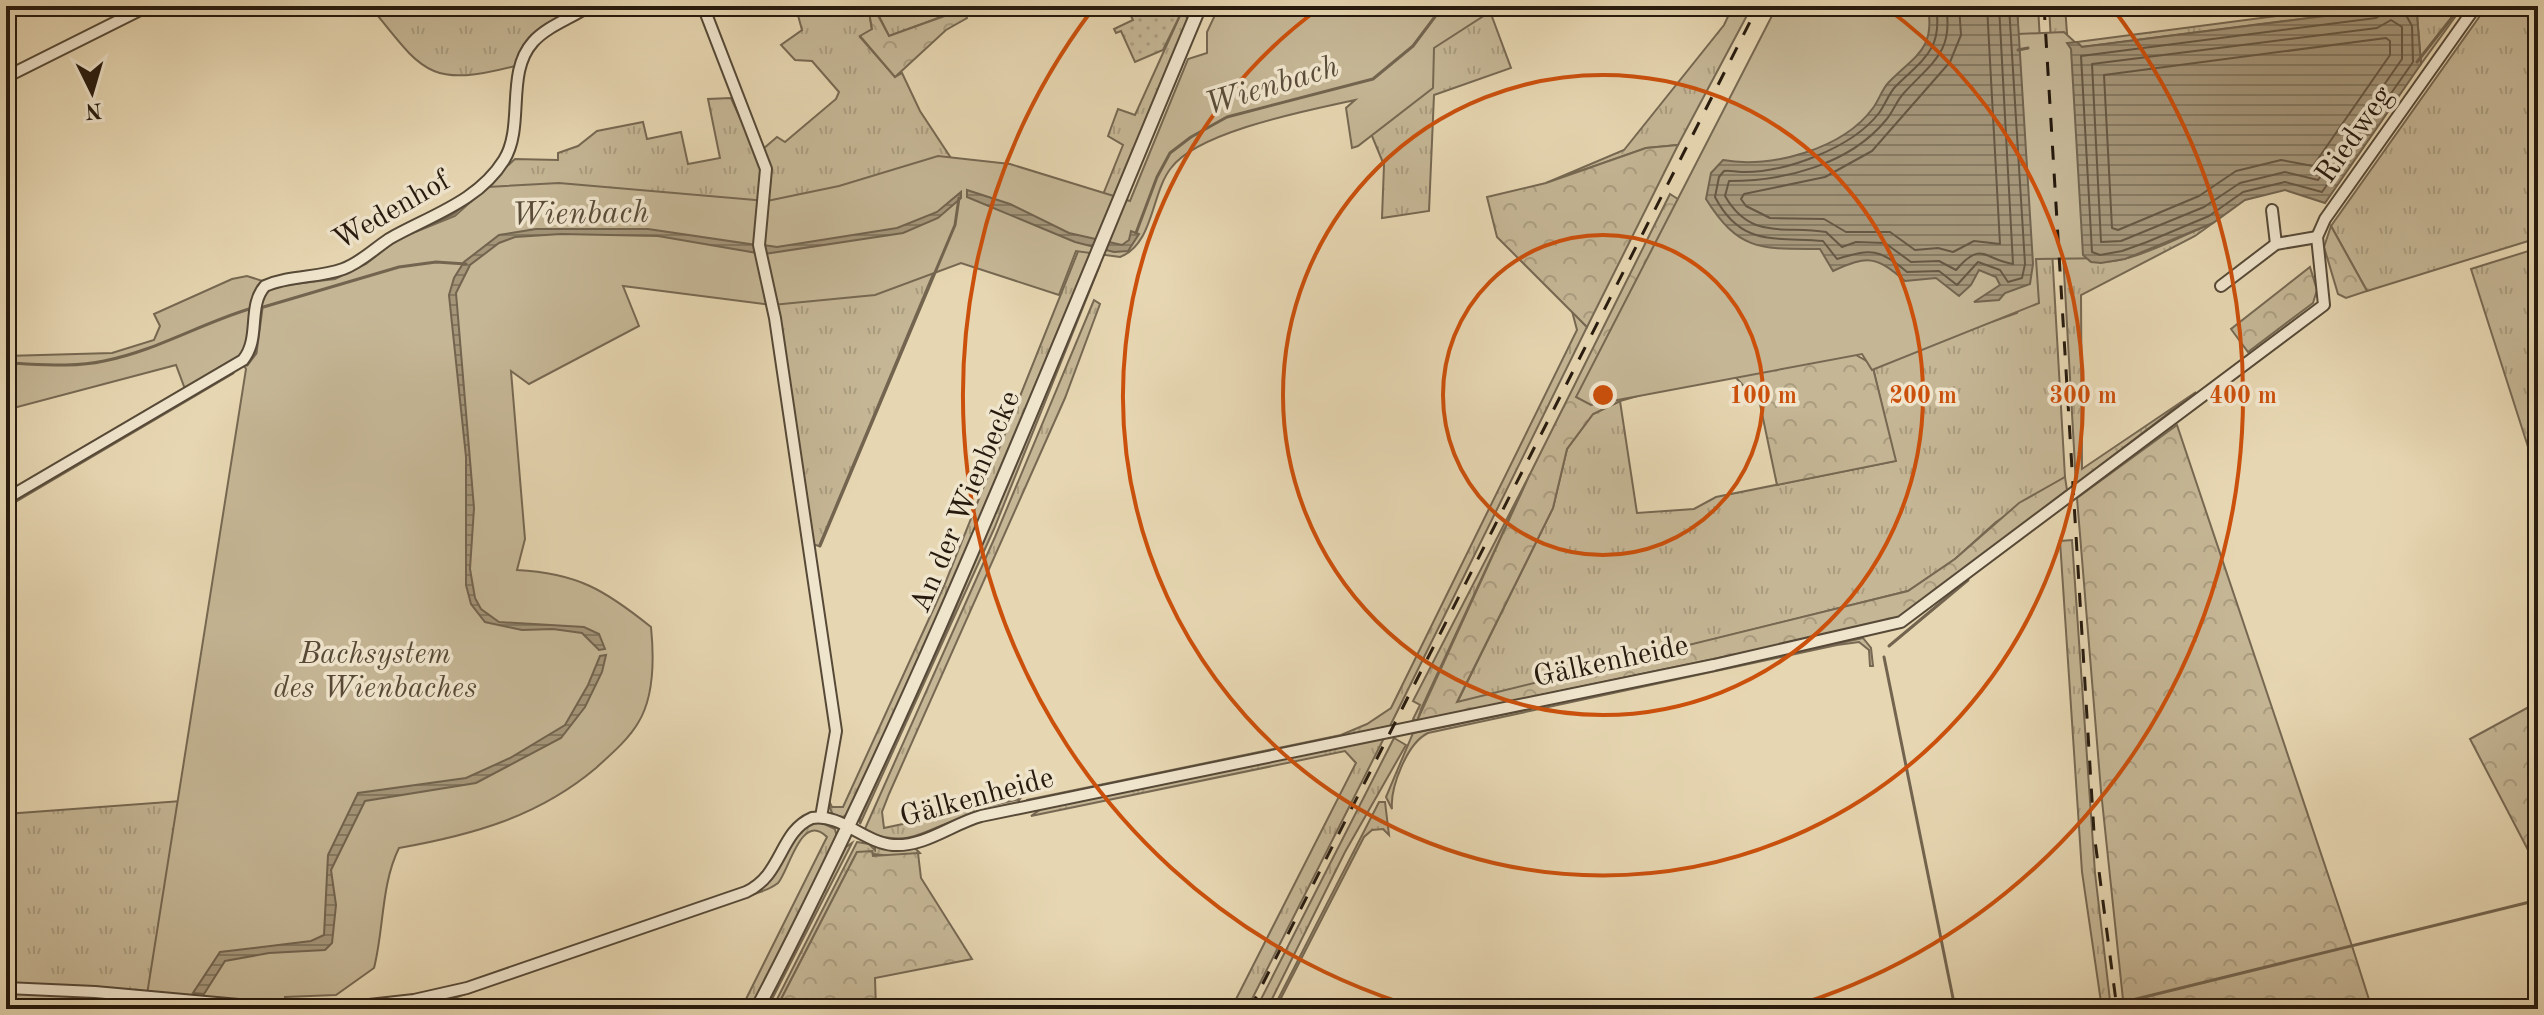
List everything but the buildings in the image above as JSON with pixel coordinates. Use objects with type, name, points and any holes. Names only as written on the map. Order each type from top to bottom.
[{"type":"street","points":[[6,77],[148,6]]},
{"type":"street","name":"Wedenhof","points":[[6,499],[243,360],[253,344],[259,292],[265,286],[351,265],[404,231],[449,210],[474,191],[497,170],[509,151],[520,70],[528,48],[538,37],[589,6]]},
{"type":"street","points":[[333,1009],[414,1000],[467,988],[746,892],[771,874],[796,829],[806,820],[821,817],[835,749],[835,719],[775,318],[761,258],[759,241],[766,169],[703,6]]},
{"type":"street","name":"An der Wienbecke","points":[[757,1009],[849,829],[956,595],[1200,6]]},
{"type":"street","name":"Riedweg","points":[[2317,237],[2369,156],[2476,6]]},
{"type":"street","points":[[2272,210],[2276,244]]},
{"type":"street","points":[[2221,286],[2276,244],[2317,237]]},
{"type":"street","name":"Gälkenheide","points":[[821,817],[878,842],[904,845],[981,816],[1714,665],[1901,622],[2324,305],[2317,237]]},
{"type":"street","points":[[6,988],[285,1009]]},
{"type":"green space","points":[[370,6],[581,6],[533,35],[515,66],[463,75],[429,69],[402,46]]},
{"type":"green space","points":[[868,6],[872,30],[860,37],[895,77],[902,73],[920,111],[953,161],[1102,197],[1123,145],[1108,136],[1118,109],[1135,115],[1183,9],[1188,20],[1101,232],[766,216],[771,178],[763,149],[777,137],[785,142],[836,99],[839,92],[812,61],[795,60],[781,45],[802,30],[796,8]]},
{"type":"green space","points":[[868,6],[873,6],[889,36],[964,9],[967,18],[946,30],[895,77],[860,36],[872,29]]},
{"type":"green space","points":[[874,6],[971,6],[889,36]]},
{"type":"green space","points":[[1126,6],[1183,9],[1163,50],[1135,62],[1121,31],[1116,33],[1114,29],[1133,20]]},
{"type":"green space","name":"Bachsystem des Wienbaches","points":[[1210,6],[1499,6],[1434,48],[1433,88],[1358,146],[1352,148],[1346,108],[1355,100],[1256,124],[1205,143],[1185,155],[1164,178],[1140,241],[1120,257],[1076,251],[1059,295],[961,263],[875,295],[772,305],[623,286],[639,326],[529,384],[511,371],[525,539],[517,570],[557,575],[589,586],[604,593],[651,627],[653,663],[648,701],[629,735],[574,785],[527,811],[478,830],[399,848],[389,876],[374,968],[336,995],[285,997],[285,1009],[6,1009],[6,986],[146,1001],[246,369],[240,359],[185,389],[176,365],[6,410],[6,356],[112,353],[154,340],[160,326],[154,314],[232,279],[247,276],[278,286],[335,279],[366,264],[398,239],[455,216],[487,187],[559,183],[767,201],[839,186],[938,156],[1010,164],[1130,201],[1188,59],[1207,53],[1207,32],[1216,13]]},
{"type":"green space","points":[[1472,6],[1491,14],[1511,68],[1434,95],[1429,211],[1382,218],[1384,165],[1353,90]]},
{"type":"green space","points":[[1733,6],[1752,6],[1678,145],[1646,148],[1546,183],[1624,150],[1724,25]]},
{"type":"green space","points":[[1777,6],[2016,6],[2018,34],[2064,32],[2078,45],[2287,185],[2230,204],[2209,222],[2165,244],[2117,258],[2036,259],[2039,303],[1872,370],[1862,354],[1591,405],[1576,397]]},
{"type":"green space","points":[[2017,6],[2038,6],[2065,477],[1996,522],[1955,559],[1908,591],[1457,703],[1553,508],[1567,449],[1593,414],[1620,401],[1637,513],[1694,509],[1716,497],[1895,461],[1872,364],[2017,313],[2030,284]]},
{"type":"green space","points":[[2049,6],[2065,6],[2083,255],[2095,261],[2128,258],[2213,223],[2195,236],[2081,295],[2082,469],[2196,392],[2076,484]]},
{"type":"green space","points":[[2353,6],[2463,6],[2421,64],[2417,15],[2409,9],[2395,7],[2081,47],[2077,42]]},
{"type":"green space","points":[[2487,6],[2538,6],[2538,238],[2367,291],[2331,226]]},
{"type":"green space","points":[[731,98],[762,167],[758,210],[378,271],[379,252],[454,214],[515,159],[558,160],[558,153],[578,146],[597,131],[643,122],[647,139],[681,132],[688,164],[720,158],[708,99]]},
{"type":"green space","points":[[1678,145],[1587,327],[1497,237],[1487,197],[1546,183],[1646,148]]},
{"type":"green space","points":[[1670,194],[1689,206],[1838,345],[1872,364],[1896,461],[1777,485],[1760,404],[1729,370],[1620,401],[1593,414],[1567,449],[1553,508],[1457,702],[1908,591],[1955,559],[2019,503],[2065,477],[2067,490],[1899,620],[1417,721],[1530,474]]},
{"type":"green space","points":[[956,219],[819,546],[812,544],[770,276]]},
{"type":"green space","points":[[2331,226],[2367,291],[2346,298],[2338,294],[2324,247]]},
{"type":"green space","points":[[1092,245],[1089,253],[1092,254],[943,611],[849,813],[843,817],[833,815],[826,799],[835,761],[829,801],[832,807],[843,807],[944,586],[1079,249]]},
{"type":"green space","points":[[2538,248],[2538,478],[2471,269]]},
{"type":"green space","points":[[1100,265],[994,529],[860,824],[860,818],[945,633]]},
{"type":"green space","points":[[2310,267],[2317,290],[2313,303],[2248,352],[2231,329]]},
{"type":"green space","points":[[1094,300],[1100,304],[1065,398],[889,794],[882,812],[884,828],[1020,799],[1016,805],[960,819],[914,836],[893,838],[864,831],[995,537]]},
{"type":"green space","points":[[1572,311],[1587,327],[1390,726],[1025,804],[1027,800],[1341,735],[1367,724],[1391,708],[1577,330]]},
{"type":"green space","points":[[2177,425],[2372,1009],[2124,1009],[2101,791],[2077,498]]},
{"type":"green space","points":[[1530,474],[1417,721],[1413,719],[1420,705],[1413,701]]},
{"type":"green space","points":[[2072,540],[2095,873],[2111,1009],[2102,1009],[2082,872],[2060,541]]},
{"type":"green space","points":[[815,570],[840,726],[837,749]]},
{"type":"green space","points":[[1863,638],[1871,648],[1873,666],[1870,666],[1869,650],[1859,642],[1837,645],[1428,733],[1413,746],[1401,767],[1392,809],[1386,797],[1413,733]]},
{"type":"green space","points":[[2538,702],[2538,869],[2470,739]]},
{"type":"green space","points":[[1384,738],[1247,1009],[1231,1009],[1356,763],[1345,751],[1031,816],[1041,809]]},
{"type":"green space","points":[[1394,738],[1406,745],[1345,852],[1267,1009],[1256,1009]]},
{"type":"green space","points":[[181,801],[189,999],[6,985],[6,814]]},
{"type":"green space","points":[[1379,802],[1385,802],[1389,835],[1383,829],[1372,830],[1364,837],[1280,1000],[1281,1009],[1273,1009]]},
{"type":"green space","points":[[818,821],[835,829],[837,838],[751,1009],[741,1009],[827,837],[818,831],[803,837],[778,883],[765,890],[437,1004],[411,1009],[368,1009],[427,1001],[760,889],[770,881],[803,827]]},
{"type":"green space","points":[[857,842],[869,844],[875,850],[875,846],[914,847],[920,853],[899,857],[857,852],[776,1009],[772,1009]]},
{"type":"green space","points":[[852,843],[767,1009],[763,1009],[846,847]]},
{"type":"green space","points":[[872,851],[873,856],[918,853],[921,878],[972,959],[875,978],[876,1009],[776,1009],[857,852]]},
{"type":"water","points":[[1928,6],[2017,6],[2033,264],[2030,284],[2005,293],[1999,300],[1974,302],[2000,285],[1996,277],[1979,270],[1971,285],[1959,296],[1936,278],[1905,281],[1879,263],[1855,262],[1833,271],[1820,249],[1782,249],[1754,244],[1730,229],[1706,199],[1711,173],[1723,160],[1762,161],[1805,153],[1844,135],[1860,122],[1887,85],[1922,50],[1929,32]]},
{"type":"water","points":[[2395,7],[2417,15],[2421,64],[2325,203],[2285,190],[2245,200],[2213,223],[2125,259],[2101,263],[2091,262],[2083,255],[2071,49],[2067,43],[2077,42],[2082,47]]},
{"type":"water","points":[[967,190],[1010,204],[1069,233],[1122,245],[1129,240],[1131,231],[1139,234],[1128,251],[1114,252],[1075,242],[967,197]]},
{"type":"water","points":[[961,192],[961,198],[938,218],[903,233],[764,254],[763,245],[777,247],[897,228],[937,212]]},
{"type":"water","points":[[536,229],[648,229],[756,245],[757,253],[658,236],[561,234],[515,237],[499,243],[470,265],[456,293],[474,508],[470,569],[475,598],[481,609],[499,622],[584,627],[599,634],[605,649],[599,650],[582,633],[553,629],[522,630],[485,622],[471,604],[466,585],[466,457],[449,295],[454,278],[464,262],[499,235]]},
{"type":"water","points":[[606,655],[602,672],[585,707],[561,738],[476,783],[365,801],[331,870],[336,905],[332,943],[325,950],[269,953],[225,961],[204,994],[193,993],[220,952],[311,941],[324,935],[328,855],[358,793],[466,778],[510,758],[565,725],[588,685],[600,656]]},
{"type":"waterway","name":"Wienbach","points":[[1136,233],[1157,177],[1170,153],[1191,137],[1227,117],[1373,79],[1413,46],[1443,6]]},
{"type":"waterway","points":[[2417,62],[2461,6]]},
{"type":"waterway","points":[[2018,50],[2028,48]]},
{"type":"waterway","points":[[820,546],[955,225],[959,198]]},
{"type":"waterway","points":[[260,308],[399,267],[436,262],[466,264]]},
{"type":"waterway","points":[[247,365],[256,353],[262,308]]},
{"type":"waterway","points":[[6,363],[68,365],[123,357],[249,309]]},
{"type":"waterway","points":[[6,507],[233,373]]},
{"type":"waterway","points":[[1889,646],[1968,580]]},
{"type":"waterway","points":[[1884,657],[1955,1008]]},
{"type":"waterway","points":[[2128,1001],[2538,900]]},
{"type":"railway","points":[[1250,1009],[1758,6]]},
{"type":"railway","points":[[2044,6],[2094,833],[2117,1009]]}]
